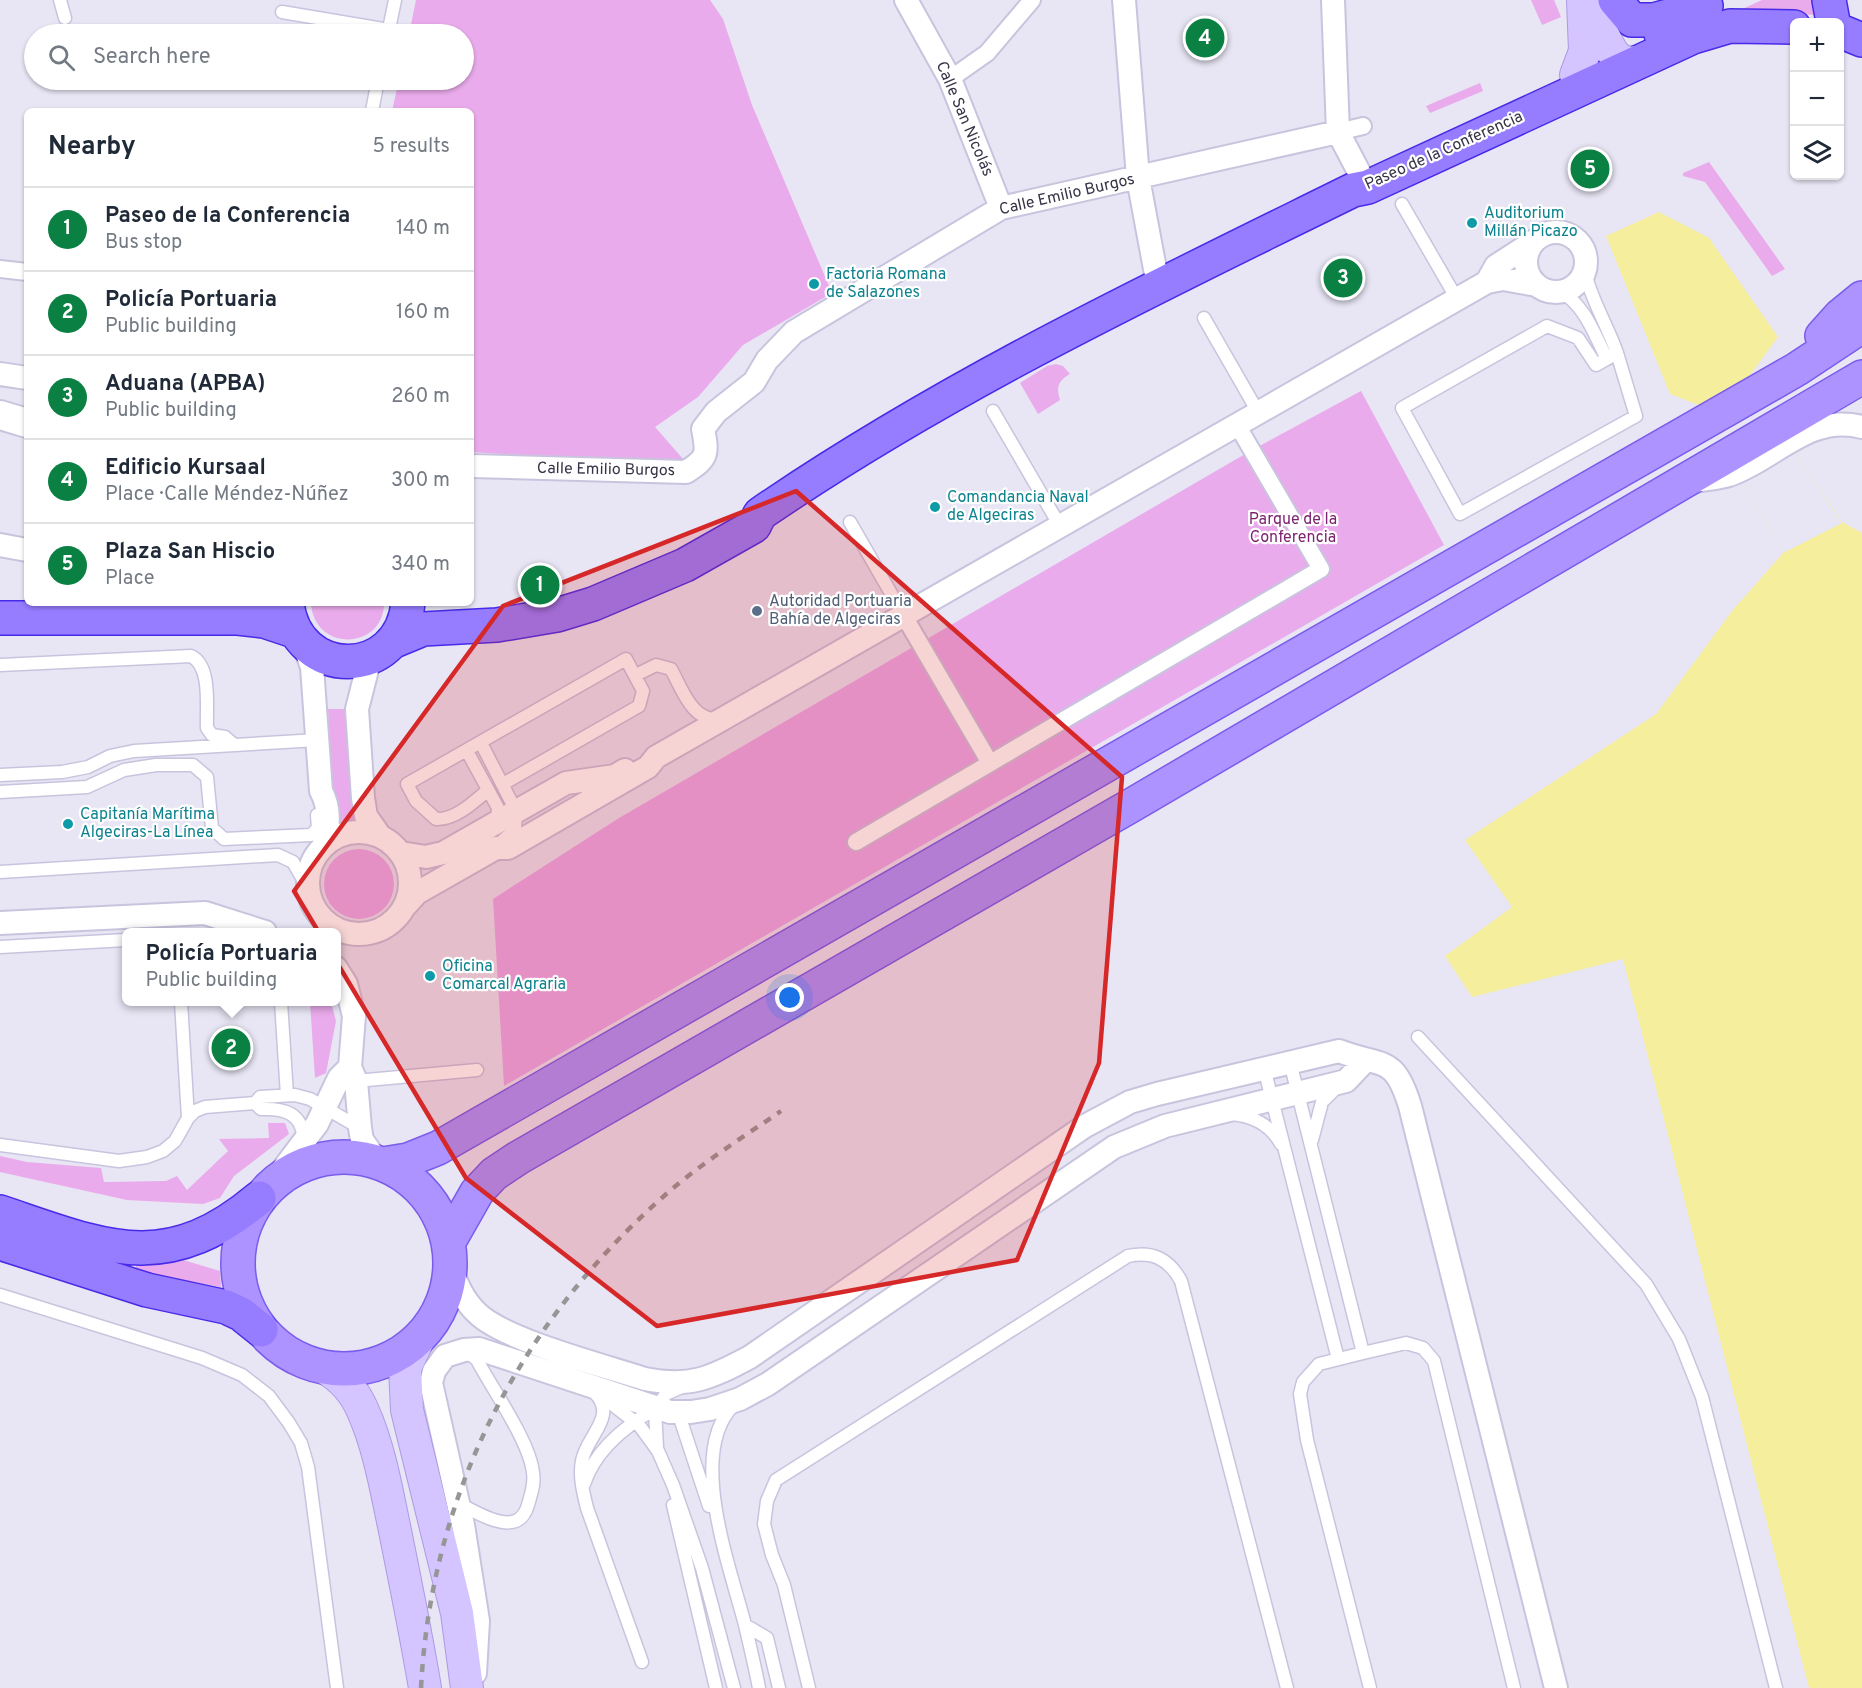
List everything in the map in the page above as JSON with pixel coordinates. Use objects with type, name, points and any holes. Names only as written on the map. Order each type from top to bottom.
[{"type":"highway","points":[[1615,0],[1627,17],[1641,21],[1713,3]]},
{"type":"highway","points":[[1828,0],[1832,18]]},
{"type":"highway","points":[[1626,59],[1713,3]]},
{"type":"highway","points":[[1626,59],[1730,26],[1790,27]]},
{"type":"highway","points":[[1844,31],[1862,32]]},
{"type":"highway","points":[[1844,33],[1862,40]]},
{"type":"highway","name":"Paseo de la Conferencia","points":[[1356,182],[1576,75],[1626,59]]},
{"type":"highway","name":"Paseo de la Conferencia","points":[[1356,182],[1368,188],[1626,59]]},
{"type":"highway","points":[[0,618],[238,618],[295,625],[321,655],[341,662],[382,649],[423,629],[497,625],[557,615],[593,604],[685,565],[754,526],[760,514],[835,463],[976,379],[1356,182]]},
{"type":"highway","points":[[472,606],[508,609],[560,597],[680,553],[747,514],[760,514]]},
{"type":"highway","points":[[0,607],[44,606]]},
{"type":"highway","points":[[203,606],[232,608],[243,606]]},
{"type":"highway","points":[[382,649],[402,629],[407,606]]},
{"type":"highway","points":[[0,1212],[113,1246],[153,1249],[207,1235],[265,1192]]},
{"type":"highway","points":[[0,1243],[147,1290],[226,1307],[241,1314],[261,1330]]},
{"type":"main road","points":[[1584,0],[1626,59]]},
{"type":"main road","points":[[1576,75],[1586,51],[1584,0]]},
{"type":"main road","points":[[1797,369],[1832,324],[1862,298]]},
{"type":"main road","points":[[425,1688],[397,1540],[374,1443],[363,1410],[349,1387],[338,1376],[325,1368],[290,1354],[261,1330],[243,1296],[238,1258],[245,1223],[265,1192],[294,1169],[321,1159],[349,1157],[380,1162],[408,1160],[438,1148],[1797,369],[1862,326]]},
{"type":"main road","points":[[467,1688],[457,1613],[407,1410],[405,1368],[418,1340],[441,1305],[449,1254],[477,1192],[495,1174],[518,1158],[1686,483],[1862,377]]},
{"type":"main road","points":[[380,1162],[416,1184],[429,1200],[440,1216],[449,1254]]},
{"type":"main road","points":[[325,1368],[365,1368],[402,1352],[418,1340]]},
{"type":"street","name":"Calle San Nicolás","points":[[906,0],[950,79],[1001,208]]},
{"type":"street","points":[[950,79],[987,52],[1032,0]]},
{"type":"street","points":[[1124,0],[1138,178],[1158,285]]},
{"type":"street","points":[[1333,0],[1338,132],[1356,182]]},
{"type":"street","points":[[1338,132],[1364,126]]},
{"type":"street","name":"Calle Emilio Burgos","points":[[474,466],[686,472],[702,461],[707,449],[703,429],[716,412],[754,382],[767,360],[794,332],[1001,208],[1338,132]]},
{"type":"street","points":[[341,929],[351,934],[377,932],[399,916],[417,894],[496,848],[508,848],[648,767],[656,757],[1236,423],[1487,282],[1503,279],[1537,285],[1551,292],[1561,292],[1572,288],[1585,272],[1585,252],[1572,235],[1551,232],[1496,266],[1487,282]]},
{"type":"street","points":[[1533,242],[1526,262],[1527,272],[1537,285]]},
{"type":"street","points":[[0,269],[24,272]]},
{"type":"street","points":[[0,374],[24,378]]},
{"type":"street","points":[[0,415],[24,422]]},
{"type":"street","points":[[855,842],[1321,569],[1236,423]]},
{"type":"street","points":[[1686,483],[1729,475],[1804,433],[1829,424],[1847,423],[1862,427]]},
{"type":"street","points":[[0,545],[24,549]]},
{"type":"street","points":[[904,616],[990,763]]},
{"type":"street","points":[[295,625],[312,668],[321,791],[327,802],[328,820],[328,830],[323,847],[312,862],[308,888],[311,901],[327,923],[338,928]]},
{"type":"street","points":[[380,836],[366,816],[357,709],[382,649]]},
{"type":"street","points":[[401,854],[426,857],[443,853],[566,783],[615,776],[644,758],[656,757]]},
{"type":"street","points":[[323,847],[341,835],[354,832],[380,836],[392,843],[401,854],[411,878],[406,905]]},
{"type":"street","points":[[0,923],[206,913],[250,928]]},
{"type":"street","points":[[341,976],[346,984],[354,1016],[353,1074],[362,1140],[380,1162]]},
{"type":"street","points":[[449,1254],[458,1287],[467,1302],[492,1325],[645,1379],[669,1383],[691,1383],[712,1377],[750,1357],[1085,1126],[1130,1102],[1339,1051],[1365,1061],[1385,1065],[1401,1078],[1408,1099],[1556,1688]]},
{"type":"street","points":[[474,1688],[478,1621],[458,1503],[431,1383],[434,1371],[445,1356],[464,1350],[490,1351],[586,1387],[667,1405],[710,1408],[740,1399],[768,1384],[1114,1147],[1165,1125],[1346,1081],[1365,1061]]},
{"type":"street","points":[[265,1192],[326,1107],[339,1078],[353,1074]]},
{"type":"lane","points":[[60,0],[65,18]]},
{"type":"lane","points":[[390,24],[395,0]]},
{"type":"lane","points":[[282,12],[346,24]]},
{"type":"lane","points":[[373,108],[376,90]]},
{"type":"lane","points":[[1402,204],[1456,299]]},
{"type":"lane","points":[[1585,272],[1588,288],[1608,324],[1612,356]]},
{"type":"lane","points":[[1561,292],[1573,298],[1612,356],[1636,416],[1460,514],[1402,408],[1547,326],[1578,338],[1596,365],[1612,356]]},
{"type":"lane","points":[[1204,318],[1258,412]]},
{"type":"lane","points":[[993,411],[1060,526]]},
{"type":"lane","points":[[850,522],[904,616]]},
{"type":"lane","points":[[0,664],[191,656],[200,662],[204,672],[209,732],[216,738],[225,737],[233,744]]},
{"type":"lane","points":[[488,790],[473,803],[442,819],[430,817],[416,801],[407,783],[468,751],[626,659],[636,675],[644,696],[636,709],[503,784]]},
{"type":"lane","points":[[636,675],[656,665],[671,669],[696,712],[714,720],[724,719]]},
{"type":"lane","points":[[0,775],[62,772],[88,767],[110,756],[134,751],[318,740]]},
{"type":"lane","points":[[481,743],[503,784],[507,817]]},
{"type":"lane","points":[[468,751],[498,808],[515,830],[496,848]]},
{"type":"lane","points":[[0,792],[87,787],[124,770],[156,765],[193,765],[207,777],[212,828],[218,837],[229,840],[311,835],[318,828],[316,806],[321,791]]},
{"type":"lane","points":[[0,872],[278,855],[293,862],[308,888]]},
{"type":"lane","points":[[0,946],[122,940]]},
{"type":"lane","points":[[181,1006],[188,1118]]},
{"type":"lane","points":[[282,1006],[287,1095]]},
{"type":"lane","points":[[1419,1037],[1646,1284],[1679,1339],[1702,1397],[1776,1688]]},
{"type":"lane","points":[[1290,1062],[1363,1353]]},
{"type":"lane","points":[[1264,1068],[1338,1359]]},
{"type":"lane","points":[[353,1074],[477,1070]]},
{"type":"lane","points":[[1311,1144],[1322,1102],[1332,1090],[1346,1081]]},
{"type":"lane","points":[[0,1145],[119,1161],[162,1151],[175,1141],[188,1118],[205,1107],[255,1103],[260,1097],[287,1095],[310,1099],[360,1128]]},
{"type":"lane","points":[[255,1103],[261,1109],[276,1108],[291,1112],[301,1125],[304,1140]]},
{"type":"lane","points":[[1218,1113],[1253,1119],[1277,1137],[1285,1150]]},
{"type":"lane","points":[[809,1688],[784,1585],[772,1555],[764,1524],[767,1501],[776,1480],[1128,1256],[1141,1253],[1165,1261],[1181,1281],[1287,1688]]},
{"type":"lane","points":[[0,1295],[202,1358],[242,1375],[268,1396],[301,1443],[308,1467],[337,1688]]},
{"type":"lane","points":[[1370,1688],[1307,1440],[1300,1394],[1309,1372],[1319,1364],[1406,1343],[1423,1348],[1434,1361],[1514,1688]]},
{"type":"lane","points":[[458,1503],[498,1522],[517,1521],[527,1509],[534,1474],[521,1440],[477,1360],[464,1350]]},
{"type":"lane","points":[[645,1379],[667,1405],[720,1535]]},
{"type":"lane","points":[[582,1488],[588,1472],[598,1458],[634,1421],[667,1405],[691,1383]]},
{"type":"lane","points":[[586,1387],[620,1408],[634,1421],[658,1451],[673,1485],[702,1568],[734,1688]]},
{"type":"lane","points":[[586,1387],[601,1401],[603,1418],[585,1449],[582,1460],[582,1488],[586,1508],[642,1662]]},
{"type":"lane","points":[[740,1399],[723,1418],[717,1436],[712,1495],[759,1688]]},
{"type":"lane","points":[[667,1405],[658,1451],[717,1688]]},
{"type":"lane","points":[[745,1625],[767,1638],[779,1688]]},
{"type":"highlighted area","points":[[796,491],[1122,777],[1099,1063],[1017,1260],[657,1326],[466,1178],[294,891],[503,606]]},
{"type":"green space","points":[[416,0],[710,0],[723,19],[752,105],[832,293],[743,345],[698,397],[655,427],[683,459],[617,461],[474,452],[474,108],[393,108],[397,90],[474,90],[474,24],[411,24]]},
{"type":"green space","points":[[1531,0],[1554,0],[1561,17],[1542,25]]},
{"type":"green space","points":[[1762,0],[1818,0],[1815,15],[1738,11]]},
{"type":"green space","points":[[1480,83],[1483,91],[1430,113],[1426,106]]},
{"type":"green space","points":[[1709,162],[1785,269],[1772,276],[1705,182],[1683,176],[1683,173]]},
{"type":"green space","points":[[1056,364],[1063,366],[1070,374],[1059,385],[1060,400],[1038,414],[1020,383],[1047,366]]},
{"type":"green space","name":"Parque de la Conferencia","points":[[1361,391],[1444,545],[504,1086],[493,899],[619,818],[1252,450]]},
{"type":"green space","points":[[312,606],[383,606],[381,619],[373,630],[362,637],[349,639],[335,637],[324,631],[315,619]]},
{"type":"green space","points":[[328,709],[345,709],[352,811],[356,822],[335,827]]},
{"type":"green space","points":[[359,849],[372,852],[384,859],[391,871],[394,884],[391,897],[384,909],[372,916],[359,919],[346,916],[334,909],[327,897],[324,884],[327,871],[334,859],[346,852]]},
{"type":"green space","points":[[310,1006],[332,1006],[336,1021],[326,1073],[315,1078]]},
{"type":"green space","points":[[268,1123],[285,1123],[289,1134],[234,1176],[220,1198],[203,1204],[127,1200],[0,1172],[0,1156],[27,1162],[101,1168],[104,1182],[166,1181],[177,1176],[187,1190],[228,1151],[219,1139],[269,1138]]},
{"type":"green space","points":[[180,1259],[220,1271],[221,1287],[136,1272],[136,1264]]},
{"type":"shaded area","points":[[1659,212],[1709,238],[1778,337],[1747,379],[1842,522],[1862,533],[1862,1688],[1809,1688],[1623,959],[1472,997],[1445,956],[1512,907],[1465,840],[1656,714],[1732,611],[1783,553],[1701,406],[1670,394],[1606,236]]},
{"type":"pier","points":[[1747,378],[1842,523],[1783,553],[1701,406]]},
{"type":"railway","points":[[421,1688],[428,1616],[443,1547],[464,1481],[492,1417],[526,1357],[566,1300],[612,1246],[678,1184],[781,1111]]},
{"type":"place","name":"Edificio Kursaal","points":[[1205,38]]},
{"type":"place","name":"Plaza San Hiscio","points":[[1590,169]]},
{"type":"place","name":"Auditorium Millán Picazo","points":[[1472,223]]},
{"type":"place","name":"Aduana (APBA)","points":[[1343,278]]},
{"type":"place","name":"Factoria Romana de Salazones","points":[[814,284]]},
{"type":"place","name":"Comandancia Naval de Algeciras","points":[[935,507]]},
{"type":"place","name":"Paseo de la Conferencia","points":[[540,585]]},
{"type":"place","name":"Autoridad Portuaria Bahía de Algeciras","points":[[757,611]]},
{"type":"place","name":"Capitanía Marítima Algeciras-La Línea","points":[[68,824]]},
{"type":"place","name":"Oficina Comarcal Agraria","points":[[430,976]]},
{"type":"place","name":"Policía Portuaria","points":[[231,1048]]}]
